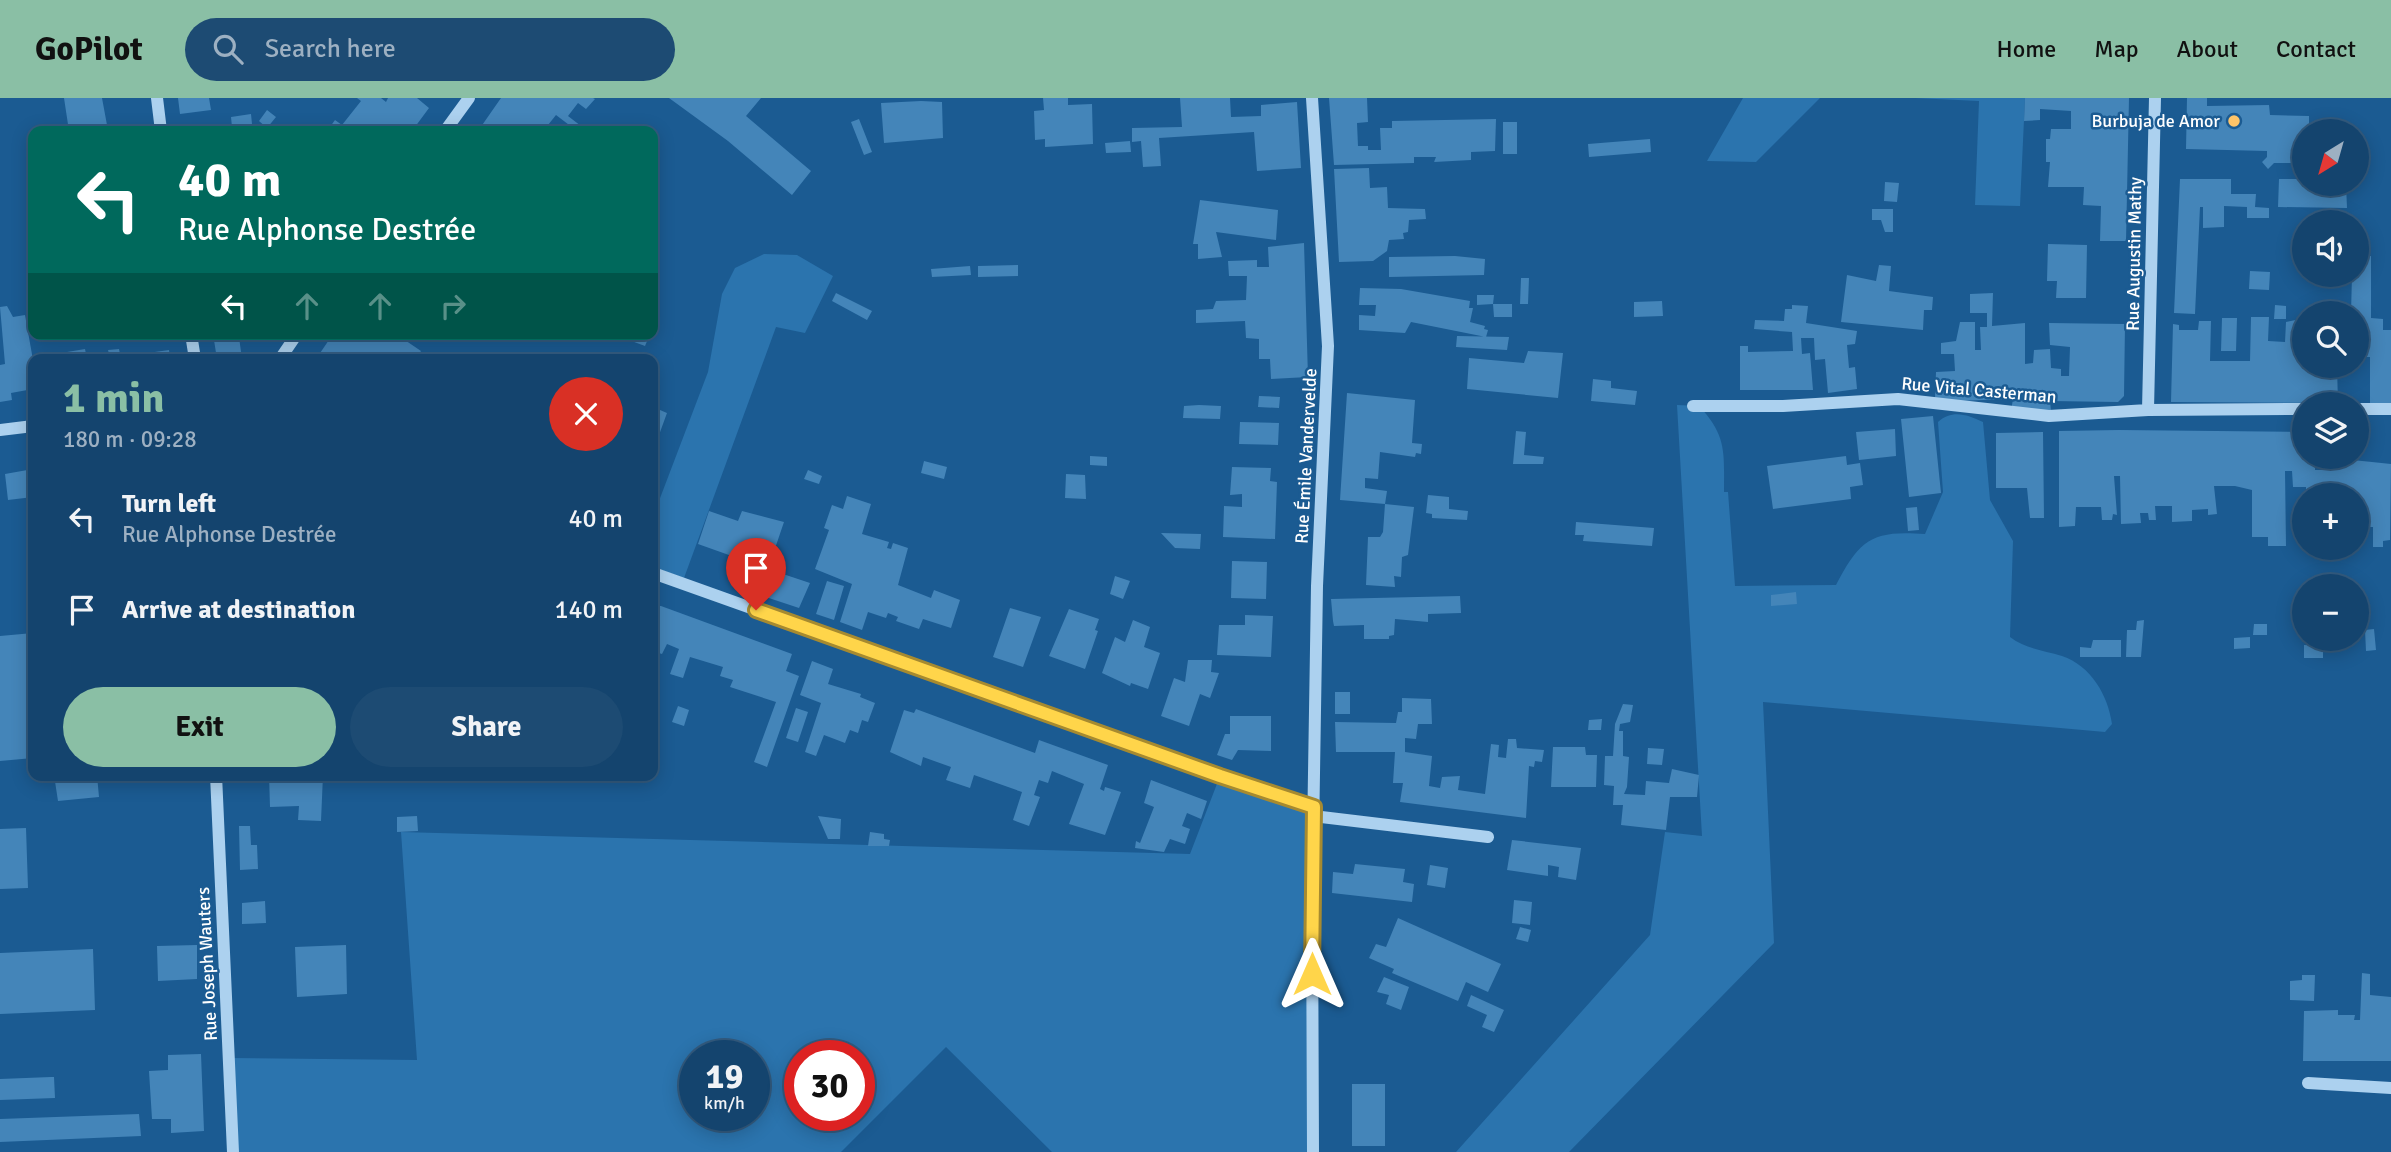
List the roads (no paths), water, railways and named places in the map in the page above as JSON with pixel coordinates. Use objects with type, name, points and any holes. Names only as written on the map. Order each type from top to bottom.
[{"type":"street","points":[[156,98],[161,126]]},
{"type":"street","points":[[449,126],[469,98]]},
{"type":"street","name":"Rue Émile Vandervelde","points":[[1312,98],[1328,346],[1317,586],[1313,1152]]},
{"type":"street","name":"Rue Augustin Mathy","points":[[2148,410],[2155,98]]},
{"type":"street","name":"Rue Vital Casterman","points":[[1693,406],[1783,406],[1898,399],[2049,416],[2148,410],[2292,409]]},
{"type":"street","points":[[2369,409],[2391,409]]},
{"type":"street","points":[[0,430],[28,427]]},
{"type":"street","points":[[658,575],[1314,811],[1488,838]]},
{"type":"street","name":"Rue Joseph Wauters","points":[[216,781],[233,1152]]},
{"type":"street","points":[[2308,1083],[2391,1088]]},
{"type":"place","name":"Burbuja de Amor","points":[[2234,121]]}]
